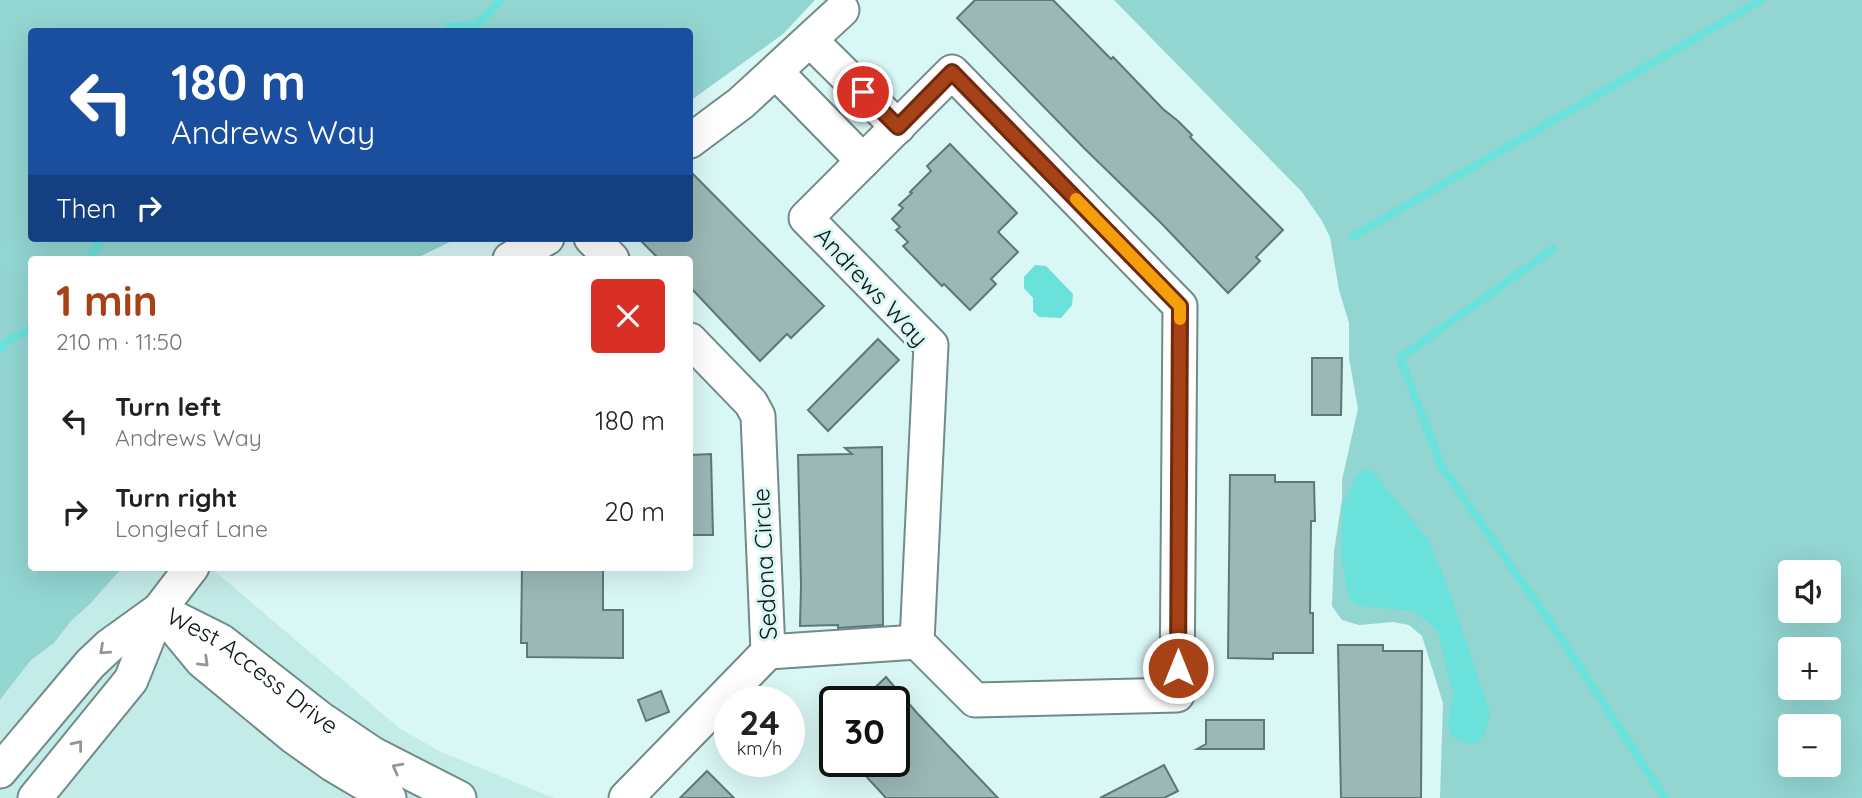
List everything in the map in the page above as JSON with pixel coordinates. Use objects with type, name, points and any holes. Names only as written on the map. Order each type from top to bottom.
[{"type":"street","points":[[693,139],[741,103],[842,10]]},
{"type":"street","points":[[810,40],[898,127]]},
{"type":"street","points":[[776,72],[863,161]]},
{"type":"street","name":"Andrews Way","points":[[952,72],[1180,306],[1177,695],[975,700],[917,642],[931,345],[806,218],[898,127],[952,72]]},
{"type":"street","points":[[515,256],[540,242]]},
{"type":"street","points":[[595,242],[609,256]]},
{"type":"street","name":"Sedona Circle","points":[[626,798],[768,652],[758,416],[751,403],[693,343]]},
{"type":"street","points":[[35,798],[131,680],[159,610],[189,571]]},
{"type":"street","points":[[0,771],[90,664],[116,640],[159,610]]},
{"type":"street","name":"West Access Drive","points":[[159,610],[202,661],[264,712],[332,764],[389,798]]},
{"type":"street","name":"West Access Drive","points":[[159,610],[221,641],[321,719],[373,754],[459,798]]},
{"type":"street","points":[[768,652],[917,642]]},
{"type":"street","points":[[0,780],[22,798]]},
{"type":"shaded area","points":[[0,0],[815,0],[783,34],[693,99],[693,28],[28,28],[28,242],[450,242],[421,256],[28,256],[28,571],[119,571],[71,621],[54,643],[31,660],[0,700]]},
{"type":"shaded area","points":[[1114,0],[1862,0],[1862,798],[1440,798],[1443,703],[1422,636],[1409,625],[1393,622],[1359,625],[1342,620],[1332,606],[1334,552],[1342,480],[1358,409],[1349,358],[1349,323],[1339,290],[1330,237],[1302,192]]},
{"type":"shaded area","points":[[1035,265],[1046,266],[1073,294],[1072,305],[1061,318],[1039,317],[1033,311],[1033,298],[1024,288],[1024,277]]},
{"type":"shaded area","points":[[1371,470],[1375,474],[1429,540],[1449,590],[1490,713],[1484,736],[1477,743],[1469,744],[1452,737],[1448,724],[1453,694],[1438,631],[1415,611],[1360,606],[1349,599],[1341,556],[1343,505],[1357,474]]},
{"type":"shaded area","points":[[119,571],[215,571],[399,728],[441,752],[554,798],[0,798],[0,700],[31,660],[54,643],[71,621]]},
{"type":"building","points":[[975,0],[1053,0],[1192,135],[1190,137],[1283,230],[1256,257],[1260,261],[1228,293],[957,18]]},
{"type":"building","points":[[950,144],[1017,213],[998,232],[1018,252],[991,279],[996,284],[970,310],[903,246],[908,242],[896,230],[900,227],[892,219],[903,208],[899,205],[931,171],[927,166]]},
{"type":"building","points":[[693,174],[824,306],[791,338],[787,334],[760,361],[693,290],[693,256],[656,256],[642,242],[693,242]]},
{"type":"building","points":[[878,339],[899,360],[828,431],[808,410]]},
{"type":"building","points":[[1312,358],[1342,358],[1341,415],[1312,415]]},
{"type":"building","points":[[882,447],[883,625],[838,628],[838,625],[800,626],[798,455],[852,454],[845,448]]},
{"type":"building","points":[[711,454],[713,535],[693,535],[693,455]]},
{"type":"building","points":[[1230,475],[1275,475],[1275,482],[1314,482],[1315,521],[1311,521],[1310,613],[1313,613],[1313,653],[1273,653],[1273,659],[1228,658]]},
{"type":"building","points":[[522,571],[603,571],[603,610],[623,610],[623,658],[527,657],[527,643],[521,643]]},
{"type":"building","points":[[1338,645],[1383,645],[1383,651],[1422,651],[1421,798],[1341,798]]},
{"type":"building","points":[[886,677],[894,686],[877,686]]},
{"type":"building","points":[[661,691],[669,712],[646,721],[638,700]]},
{"type":"building","points":[[910,705],[998,798],[886,798],[867,777],[910,777]]},
{"type":"building","points":[[1206,720],[1264,720],[1264,749],[1197,749],[1206,744]]},
{"type":"building","points":[[1164,765],[1178,791],[1164,798],[1100,798]]},
{"type":"building","points":[[707,771],[734,798],[680,798]]},
{"type":"waterway","points":[[448,28],[477,25],[501,0]]},
{"type":"waterway","points":[[1352,237],[1761,0]]},
{"type":"waterway","points":[[91,256],[100,242]]},
{"type":"waterway","points":[[1553,249],[1400,358],[1442,467],[1557,632],[1665,798]]},
{"type":"waterway","points":[[0,350],[6,342],[28,330]]},
{"type":"slow traffic","points":[[1076,199],[1180,306],[1180,319]]},
{"type":"route","points":[[863,92],[898,127],[952,72],[1180,306],[1178,668]]}]
